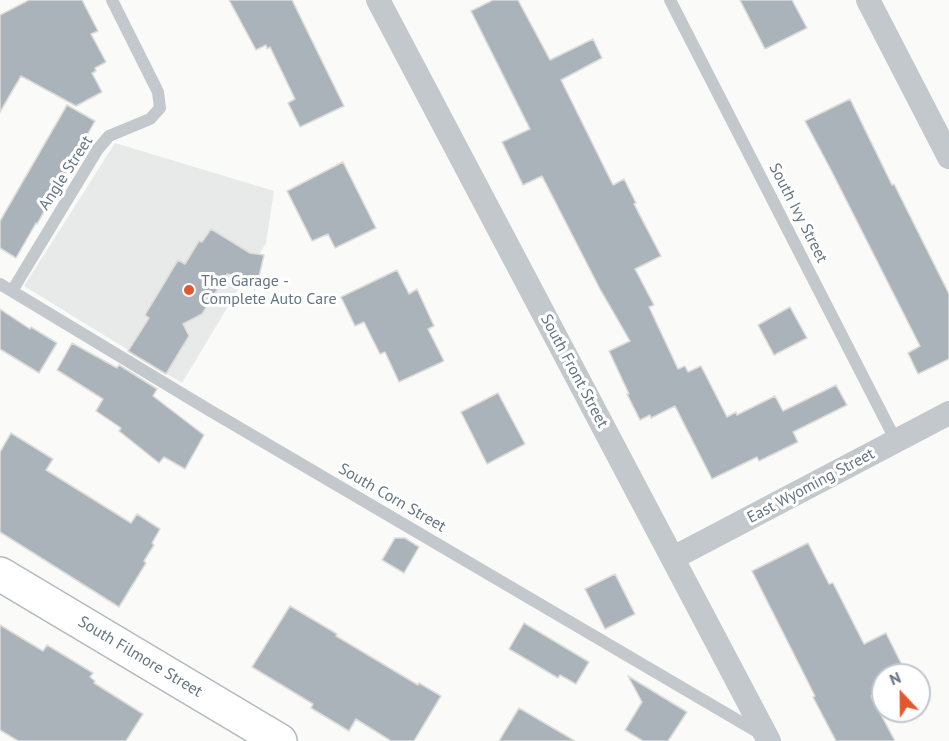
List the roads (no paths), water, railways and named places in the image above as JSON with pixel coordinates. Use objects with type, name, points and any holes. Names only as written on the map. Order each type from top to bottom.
[{"type":"street","name":"South Front Street","points":[[378,0],[769,740]]},
{"type":"street","points":[[868,0],[949,157]]},
{"type":"street","name":"East Wyoming Street","points":[[673,558],[949,413]]},
{"type":"street","name":"South Filmore Street","points":[[0,574],[280,741]]},
{"type":"lane","name":"Angle Street","points":[[12,291],[98,150],[109,136],[150,119],[160,108],[158,92],[112,0]]},
{"type":"lane","name":"South Ivy Street","points":[[670,0],[896,441]]},
{"type":"lane","name":"South Corn Street","points":[[0,284],[219,416],[769,740]]},
{"type":"place","name":"The Garage - Complete Auto Care","points":[[189,290]]}]
